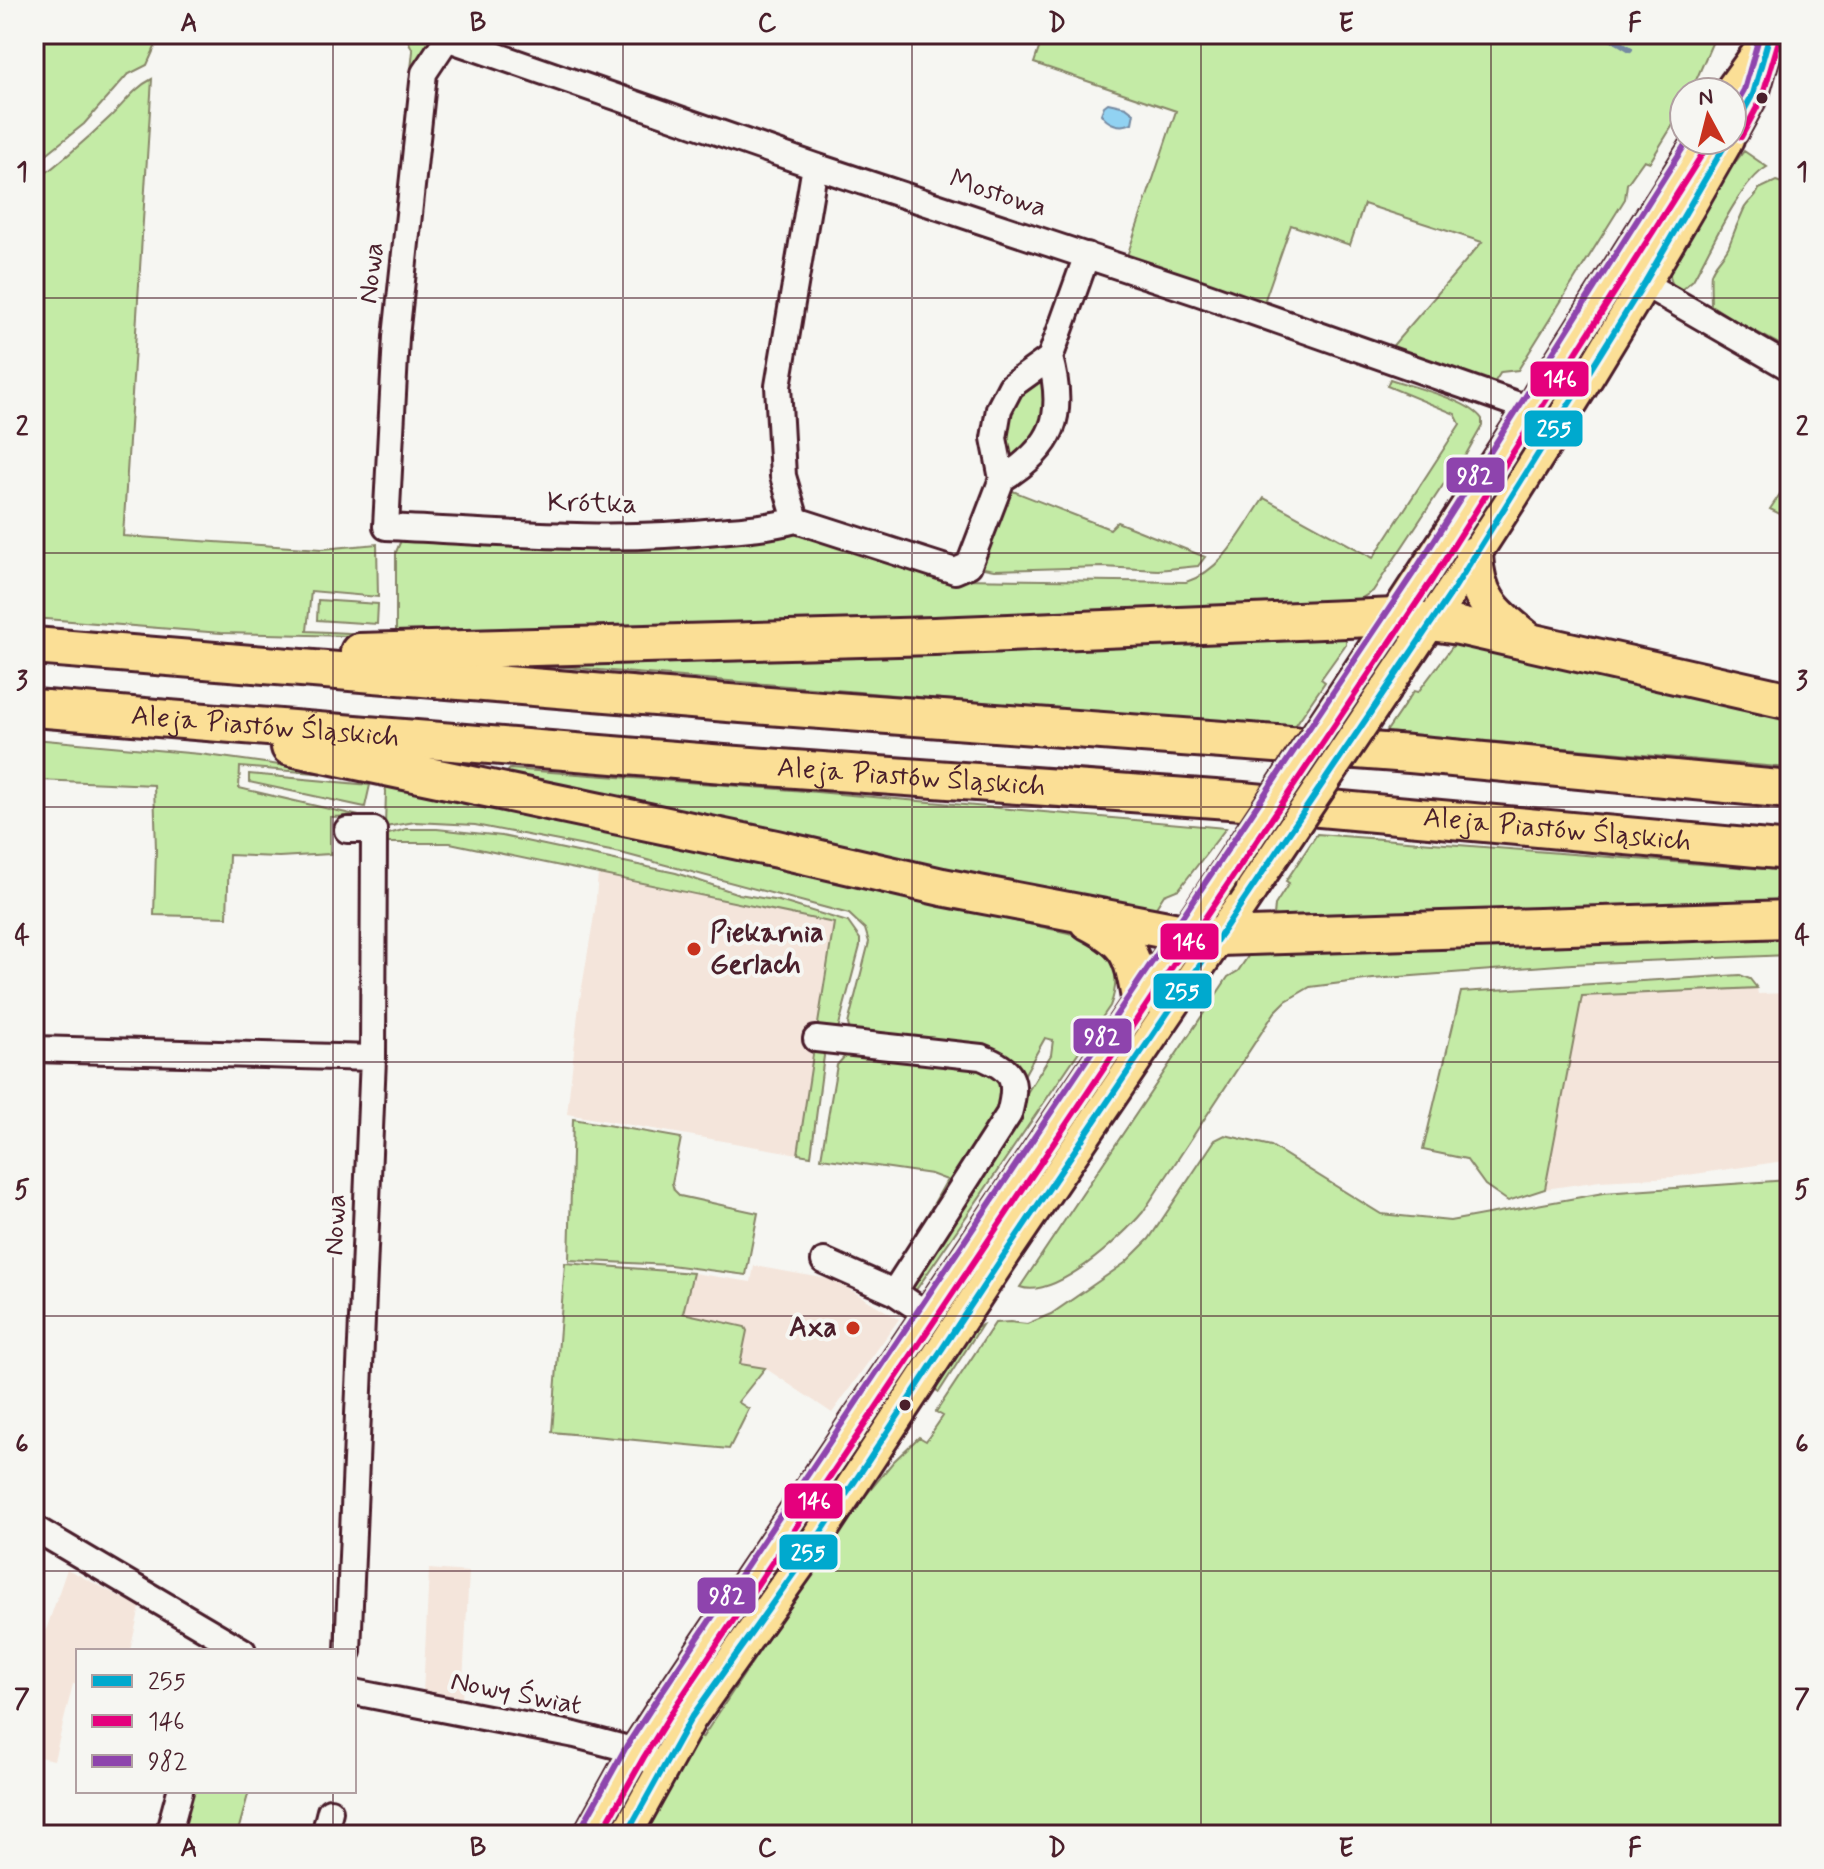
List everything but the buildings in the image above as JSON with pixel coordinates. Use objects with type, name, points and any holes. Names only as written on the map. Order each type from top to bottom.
[{"type":"highway","points":[[1474,555],[1475,580],[1488,605],[1529,642]]},
{"type":"highway","points":[[138,655],[345,653],[934,636],[1396,617],[1432,621],[1790,701]]},
{"type":"highway","points":[[34,646],[1379,752],[1790,790]]},
{"type":"highway","name":"Aleja Piastów Śląskich","points":[[34,708],[724,764],[1275,804],[1790,851]]},
{"type":"highway","points":[[139,716],[555,801],[1076,915],[1183,933],[1219,937],[1790,919]]},
{"type":"highway","points":[[1076,915],[1113,934],[1129,953],[1140,998]]},
{"type":"main road","points":[[1740,76],[1769,36]]},
{"type":"main road","points":[[1748,103],[1769,36]]},
{"type":"main road","points":[[626,1835],[691,1718],[799,1566],[1524,479],[1692,156]]},
{"type":"main road","points":[[589,1835],[635,1752],[1396,617],[1530,409],[1632,276],[1717,156]]},
{"type":"street","name":"Mostowa","points":[[448,36],[815,166],[1087,255],[1530,409]]},
{"type":"street","name":"Nowa","points":[[386,527],[396,337],[424,73],[448,36]]},
{"type":"street","points":[[815,166],[778,386],[783,476],[796,520],[955,571],[969,565],[1002,479],[1041,449],[1054,420],[1058,392],[1050,358],[1087,255]]},
{"type":"street","points":[[1632,276],[1790,368]]},
{"type":"street","points":[[1002,479],[994,438],[995,422],[1004,398],[1011,386],[1050,358]]},
{"type":"street","name":"Krótka","points":[[386,527],[596,536],[678,535],[775,526],[796,520]]},
{"type":"street","name":"Nowa","points":[[347,830],[374,830],[373,1058],[348,1649]]},
{"type":"street","points":[[816,1039],[981,1057],[1001,1065],[1014,1085],[1009,1114],[894,1292]]},
{"type":"street","points":[[34,1049],[373,1058]]},
{"type":"street","points":[[824,1261],[894,1292],[928,1315]]},
{"type":"street","points":[[34,1528],[220,1645]]},
{"type":"street","name":"Nowy Świat","points":[[356,1692],[575,1735],[635,1752],[662,1767]]},
{"type":"street","points":[[168,1835],[179,1793]]},
{"type":"street","points":[[324,1835],[330,1811]]},
{"type":"shaded area","points":[[598,874],[835,924],[798,1154],[567,1114]]},
{"type":"shaded area","points":[[1757,988],[1758,994],[1790,993],[1790,1160],[1674,1177],[1600,1181],[1545,1189],[1582,996]]},
{"type":"shaded area","points":[[754,1266],[834,1280],[899,1319],[832,1413],[765,1368],[740,1364],[747,1331],[683,1313],[693,1273],[751,1282]]},
{"type":"shaded area","points":[[67,1569],[140,1607],[130,1649],[76,1649],[76,1685],[73,1684],[54,1760],[34,1756],[34,1665]]},
{"type":"shaded area","points":[[429,1569],[469,1572],[462,1701],[423,1694]]},
{"type":"green space","points":[[34,34],[163,34],[147,65],[127,75],[84,124],[34,164]]},
{"type":"green space","points":[[405,34],[433,34],[435,39],[407,141],[403,142],[413,51]]},
{"type":"green space","points":[[1044,34],[1716,34],[1698,76],[1668,76],[1668,133],[1650,162],[1644,160],[1627,184],[1625,199],[1518,370],[1501,372],[1494,383],[1389,350],[1482,242],[1364,204],[1350,245],[1291,225],[1263,305],[1126,259],[1176,111],[1034,63]]},
{"type":"green space","points":[[152,79],[123,536],[322,549],[377,544],[378,597],[311,591],[307,631],[393,637],[221,633],[34,618],[34,182]]},
{"type":"green space","points":[[1748,154],[1767,167],[1756,175],[1736,202],[1693,280],[1681,290],[1678,289],[1672,284],[1670,273],[1721,181],[1740,156]]},
{"type":"green space","points":[[1776,181],[1790,181],[1790,220],[1785,238],[1790,239],[1790,350],[1711,305],[1712,270],[1728,247],[1744,209],[1759,189]]},
{"type":"green space","points":[[1615,299],[1618,300],[1616,308],[1443,578],[1440,572]]},
{"type":"green space","points":[[1048,376],[1043,430],[1011,466],[1000,442],[1018,388]]},
{"type":"green space","points":[[1390,379],[1465,406],[1482,419],[1482,426],[1373,591],[1357,601],[1120,612],[396,632],[396,552],[402,538],[792,531],[960,579],[1186,582],[1222,558],[1264,498],[1373,558],[1460,424],[1455,414],[1387,386]]},
{"type":"green space","points":[[1790,479],[1790,519],[1770,509]]},
{"type":"green space","points":[[1005,488],[1110,529],[1117,522],[1205,557],[1198,566],[1158,570],[984,568],[979,562]]},
{"type":"green space","points":[[318,600],[378,604],[377,624],[317,620]]},
{"type":"green space","points":[[1346,631],[1346,644],[1321,679],[1325,682],[1295,726],[1237,724],[553,666],[553,657]]},
{"type":"green space","points":[[1458,639],[1790,713],[1790,768],[1386,732],[1414,691],[1418,692]]},
{"type":"green space","points":[[34,739],[200,754],[367,777],[240,767],[239,788],[359,816],[330,817],[330,854],[279,857],[229,855],[227,917],[154,915],[154,785],[39,780],[34,864]]},
{"type":"green space","points":[[510,769],[1226,828],[1179,889],[1164,895],[1150,917],[507,779]]},
{"type":"green space","points":[[249,774],[370,785],[365,807],[249,782]]},
{"type":"green space","points":[[383,779],[1082,936],[1105,949],[1113,961],[1115,984],[1110,1006],[914,1293],[908,1293],[908,1280],[1051,1055],[1053,1040],[1045,1038],[1022,1079],[851,1035],[848,1024],[869,942],[865,929],[849,914],[621,853],[475,825],[415,822],[385,827],[386,791]]},
{"type":"green space","points":[[406,829],[502,836],[676,873],[739,894],[779,901],[848,922],[860,939],[860,946],[838,1029],[836,1032],[817,1030],[834,923],[450,843],[384,843],[385,835]]},
{"type":"green space","points":[[1317,834],[1790,871],[1790,908],[1268,925],[1274,916],[1275,905],[1289,883],[1286,881]]},
{"type":"green space","points":[[1790,928],[1790,955],[1572,964],[1373,979],[1310,987],[1286,1001],[1275,1012],[1133,1223],[1104,1251],[1068,1276],[1034,1289],[1020,1287],[1228,977],[1238,971],[1251,952]]},
{"type":"green space","points":[[1740,975],[1750,979],[1757,988],[1582,996],[1545,1189],[1508,1201],[1485,1185],[1466,1159],[1423,1150],[1461,992]]},
{"type":"green space","points":[[814,1048],[823,1051],[824,1056],[811,1156],[798,1154]]},
{"type":"green space","points":[[857,1053],[996,1071],[1006,1098],[889,1283],[947,1180],[931,1174],[821,1158],[837,1065],[846,1055]]},
{"type":"green space","points":[[573,1119],[681,1138],[672,1183],[680,1196],[758,1213],[746,1275],[670,1265],[569,1260]]},
{"type":"green space","points":[[1225,1135],[1271,1146],[1381,1214],[1450,1221],[1603,1193],[1790,1180],[1790,1835],[638,1835],[696,1734],[702,1738],[848,1517],[893,1462],[919,1437],[926,1441],[943,1416],[936,1412],[995,1323],[1027,1324],[1051,1314],[1125,1263],[1149,1239],[1215,1140]]},
{"type":"green space","points":[[565,1263],[693,1273],[683,1313],[745,1327],[747,1331],[740,1364],[765,1368],[738,1402],[749,1409],[729,1449],[552,1432]]},
{"type":"green space","points":[[955,1306],[687,1708],[678,1703],[937,1319]]},
{"type":"green space","points":[[982,1325],[939,1392],[936,1390],[959,1344]]},
{"type":"green space","points":[[187,1793],[248,1793],[237,1835],[196,1835],[178,1830]]},
{"type":"water","points":[[1108,103],[1126,107],[1134,113],[1132,123],[1119,125],[1107,121],[1101,114]]},
{"type":"waterway","points":[[1595,34],[1630,49]]},
{"type":"transit line","name":"982","points":[[1748,76],[1760,34]]},
{"type":"transit line","name":"255","points":[[1748,103],[1770,34]]},
{"type":"transit line","name":"146","points":[[1748,124],[1762,98],[1780,37]]},
{"type":"transit line","name":"982","points":[[580,1830],[626,1747],[659,1696],[1416,569],[1678,156]]},
{"type":"transit line","name":"146","points":[[600,1835],[675,1707],[1432,580],[1701,156]]},
{"type":"transit line","name":"255","points":[[626,1835],[691,1718],[799,1566],[1000,1261],[1452,592],[1645,282],[1719,156]]},
{"type":"place","name":"Piekarnia Gerlach","points":[[694,949]]},
{"type":"place","name":"Axa","points":[[853,1328]]}]
